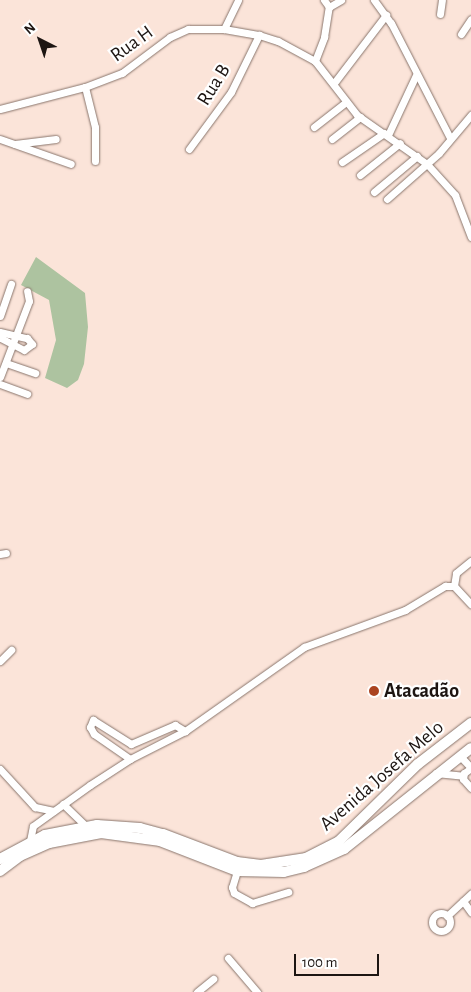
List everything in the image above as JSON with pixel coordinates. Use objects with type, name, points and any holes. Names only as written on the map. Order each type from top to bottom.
[{"type":"main road","name":"Avenida Josefa Melo","points":[[0,859],[30,841],[86,826],[140,828],[237,862],[260,865],[306,858],[339,841],[418,764],[471,723]]},
{"type":"main road","name":"Avenida Josefa Melo","points":[[0,871],[49,843],[101,833],[160,842],[237,871],[284,872],[324,860],[368,832],[436,773],[471,748]]},
{"type":"street","points":[[224,29],[238,0]]},
{"type":"street","points":[[341,0],[326,3],[324,37],[315,60],[334,83],[346,102],[360,117],[418,156],[455,195],[471,237]]},
{"type":"street","points":[[374,0],[386,15],[450,138]]},
{"type":"street","points":[[440,14],[442,0]]},
{"type":"street","points":[[334,83],[386,15]]},
{"type":"street","points":[[461,34],[471,19]]},
{"type":"street","name":"Rua H","points":[[0,109],[86,87],[122,73],[179,32],[224,29],[259,35],[278,41],[315,60]]},
{"type":"street","name":"Rua B","points":[[189,149],[231,92],[259,35]]},
{"type":"street","points":[[342,162],[386,134],[416,75]]},
{"type":"street","points":[[86,87],[95,127],[95,161]]},
{"type":"street","points":[[314,127],[346,102]]},
{"type":"street","points":[[387,199],[427,164],[471,115]]},
{"type":"street","points":[[332,139],[360,117]]},
{"type":"street","points":[[0,139],[72,164]]},
{"type":"street","points":[[12,144],[56,139]]},
{"type":"street","points":[[360,175],[400,143]]},
{"type":"street","points":[[374,192],[418,156]]},
{"type":"street","points":[[0,316],[2,302],[11,284]]},
{"type":"street","points":[[0,377],[29,301],[27,291]]},
{"type":"street","points":[[0,332],[14,340]]},
{"type":"street","points":[[0,338],[14,340]]},
{"type":"street","points":[[6,363],[34,373]]},
{"type":"street","points":[[0,384],[27,394]]},
{"type":"street","points":[[454,586],[456,573],[471,561]]},
{"type":"street","points":[[34,826],[130,759],[185,731],[304,648],[405,610],[445,586],[454,586],[471,604]]},
{"type":"street","points":[[0,661],[11,650]]},
{"type":"street","points":[[130,759],[94,734],[90,727],[93,720],[131,744],[174,725],[185,731]]},
{"type":"street","points":[[458,757],[468,771],[466,785],[471,788]]},
{"type":"street","points":[[0,768],[35,807],[54,811]]},
{"type":"street","points":[[436,773],[468,771]]},
{"type":"street","points":[[63,804],[86,826]]},
{"type":"street","points":[[30,841],[34,826],[35,807]]},
{"type":"street","points":[[237,871],[232,887],[234,893],[252,903],[288,892]]},
{"type":"street","points":[[447,916],[468,898],[471,912]]},
{"type":"street","points":[[228,958],[257,992]]},
{"type":"street","points":[[197,992],[213,980]]},
{"type":"green space","points":[[36,257],[85,293],[88,327],[84,364],[78,380],[67,388],[45,378],[56,340],[49,300],[21,285]]},
{"type":"place","name":"Atacadão","points":[[374,691]]}]
